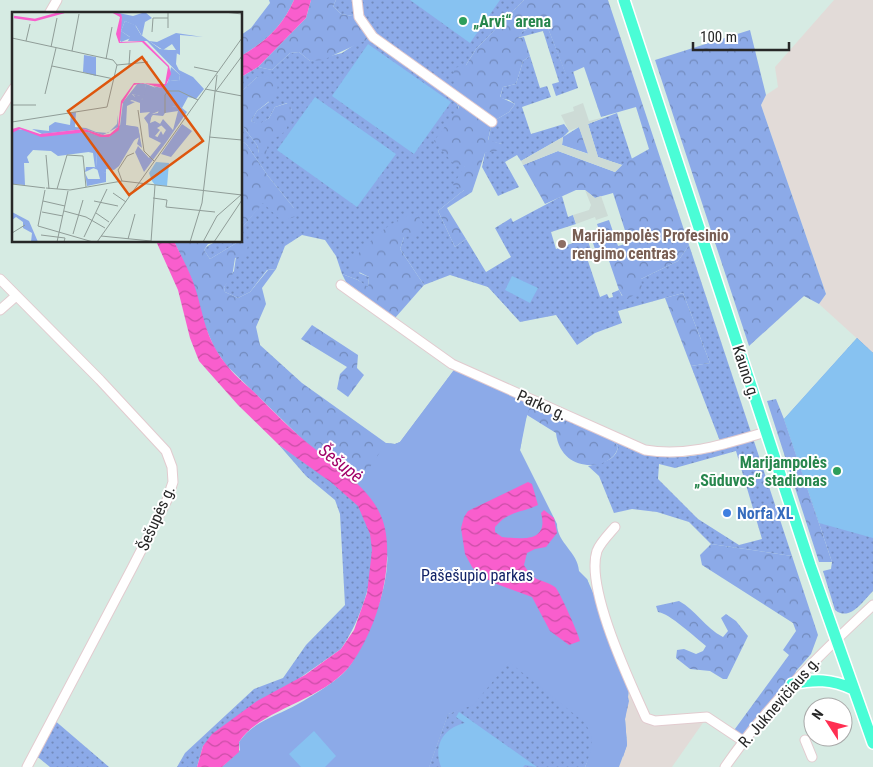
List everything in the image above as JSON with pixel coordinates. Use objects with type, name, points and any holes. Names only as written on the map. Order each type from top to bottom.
[{"type":"main road","name":"Kauno g.","points":[[624,0],[766,432],[873,743]]},
{"type":"main road","points":[[792,684],[820,680],[835,681],[853,689]]},
{"type":"street","points":[[50,12],[57,0]]},
{"type":"street","points":[[357,0],[360,16],[373,37],[492,122]]},
{"type":"street","points":[[0,110],[12,91]]},
{"type":"street","name":"Šešupės g.","points":[[0,279],[100,380],[166,451],[172,467],[173,482],[167,500],[27,767]]},
{"type":"street","name":"Parko g.","points":[[341,284],[452,364],[645,450],[678,453],[698,450],[766,432]]},
{"type":"street","points":[[0,310],[16,296]]},
{"type":"street","points":[[615,527],[597,549],[598,593],[608,627],[646,718],[655,721],[707,717],[743,741]]},
{"type":"street","name":"R. Juknevičiaus g.","points":[[725,767],[743,741],[792,684],[873,605]]},
{"type":"street","points":[[808,747],[812,757]]},
{"type":"shaded area","name":"„Arvi“ arena","points":[[410,0],[500,0],[470,43]]},
{"type":"shaded area","points":[[834,0],[873,0],[873,353],[819,304],[826,294],[761,105],[766,95],[778,87],[775,67]]},
{"type":"shaded area","points":[[368,44],[451,102],[414,154],[332,96]]},
{"type":"shaded area","points":[[315,97],[396,154],[357,207],[277,150]]},
{"type":"shaded area","points":[[583,103],[589,121],[605,117],[588,124],[598,157],[622,165],[615,172],[558,151],[523,165],[521,161],[563,137],[562,145],[588,154],[579,127],[569,131],[561,115],[574,111],[573,107]]},
{"type":"shaded area","points":[[585,190],[595,198],[601,196],[608,216],[596,220],[595,217],[576,224],[573,215],[589,210],[591,205]]},
{"type":"shaded area","points":[[512,276],[538,288],[530,303],[505,290]]},
{"type":"shaded area","name":"Marijampolės „Sūduvos“ stadionas","points":[[857,338],[873,353],[873,538],[819,523],[784,419]]},
{"type":"shaded area","points":[[629,690],[646,718],[707,717],[672,767],[619,767],[627,745],[625,719]]},
{"type":"shaded area","points":[[459,712],[537,767],[525,765],[523,767],[441,767],[438,752],[442,739],[451,729],[465,723],[456,717]]},
{"type":"shaded area","points":[[314,731],[336,756],[325,767],[301,767],[289,754]]},
{"type":"green space","points":[[269,0],[294,0],[279,26],[258,45],[242,55],[242,34],[251,28],[270,3]]},
{"type":"green space","points":[[311,0],[336,0],[333,6],[341,14],[359,17],[373,37],[323,60],[310,61],[299,52],[290,53],[272,70],[258,67],[306,18]]},
{"type":"green space","points":[[336,0],[524,0],[476,49],[466,65],[454,95],[463,129],[464,190],[438,211],[455,247],[466,239],[486,272],[511,257],[495,228],[511,218],[513,222],[562,196],[568,217],[573,215],[576,224],[551,232],[556,249],[587,238],[591,250],[585,252],[600,297],[607,294],[609,298],[613,297],[612,293],[619,290],[622,296],[641,279],[678,261],[689,245],[792,556],[711,544],[689,522],[657,512],[632,509],[614,513],[599,476],[588,466],[598,464],[615,455],[618,446],[612,440],[641,452],[666,457],[692,456],[723,449],[691,366],[710,363],[683,293],[618,311],[622,323],[595,333],[577,345],[556,315],[520,322],[488,287],[450,275],[424,285],[400,249],[404,237],[417,213],[359,273],[369,277],[368,288],[358,280],[342,274],[336,256],[325,240],[302,235],[285,246],[276,269],[267,270],[250,292],[238,298],[225,292],[224,287],[234,271],[238,242],[242,242],[242,228],[263,202],[294,208],[242,141],[242,125],[257,145],[259,153],[292,110],[287,103],[275,107],[269,118],[259,125],[251,121],[257,111],[269,102],[257,77],[242,91],[242,76],[258,67],[272,70],[290,53],[299,52],[310,61],[342,53],[360,41],[373,37],[359,17],[341,14],[333,6]],"holes":[[[736,451],[762,539],[739,545],[698,519],[658,479],[659,464],[675,468]]]},
{"type":"green space","points":[[524,0],[608,0],[689,245],[678,261],[641,279],[642,291],[625,300],[619,290],[604,246],[595,249],[591,237],[600,233],[597,224],[609,220],[618,246],[629,243],[613,193],[595,198],[585,190],[576,190],[545,204],[523,165],[558,151],[615,172],[624,163],[649,149],[636,107],[601,117],[584,67],[566,75],[546,23],[523,31],[518,38],[524,37],[530,56],[523,61],[516,84],[503,87],[500,97],[515,104],[509,112],[492,122],[488,140],[502,144],[508,149],[485,153],[472,192],[447,208],[466,239],[455,247],[438,211],[464,190],[453,185],[465,166],[453,163],[434,141],[459,108],[454,95],[454,68],[466,65],[476,49]]},
{"type":"green space","points":[[546,23],[566,74],[573,71],[578,88],[556,96],[552,84],[559,82],[543,31],[517,38],[523,31]]},
{"type":"green space","points":[[750,30],[766,95],[761,105],[826,294],[819,304],[804,296],[749,346],[655,60]]},
{"type":"green space","points":[[530,56],[540,88],[547,86],[551,97],[522,107],[531,134],[564,124],[569,131],[563,137],[521,161],[517,155],[505,162],[519,187],[498,196],[482,167],[485,153],[502,144],[488,141],[492,122],[509,112],[515,104],[500,98],[503,87],[516,84],[523,61]]},
{"type":"green space","points":[[266,75],[278,80],[277,95],[257,111],[251,121],[259,124],[269,118],[275,107],[288,103],[292,110],[286,131],[268,143],[266,155],[259,153],[257,145],[242,125],[242,91],[257,77]]},
{"type":"green space","points":[[617,113],[632,159],[622,165],[598,157],[588,124]]},
{"type":"green space","points":[[579,127],[589,154],[562,145],[563,137]]},
{"type":"green space","points":[[242,141],[294,208],[297,216],[282,221],[263,203],[242,228]]},
{"type":"green space","points":[[417,213],[423,224],[420,234],[404,237],[400,249],[424,285],[395,318],[346,282],[342,274],[358,280],[368,287],[369,277],[351,268],[350,262],[389,226]]},
{"type":"green space","name":"Pašešupio parkas","points":[[174,242],[217,242],[208,244],[204,250],[210,259],[238,242],[248,245],[246,255],[235,258],[232,277],[224,287],[225,292],[238,298],[250,292],[268,270],[276,269],[262,288],[266,304],[256,327],[260,345],[302,383],[386,443],[395,444],[400,442],[454,370],[612,440],[618,446],[615,454],[599,464],[577,463],[568,457],[560,447],[556,433],[527,415],[520,450],[515,654],[473,705],[448,714],[429,767],[222,767],[414,621],[358,485],[302,439],[226,365],[215,349],[204,324],[192,280]]},
{"type":"green space","points":[[216,242],[238,242],[210,259],[204,250]]},
{"type":"green space","points":[[683,293],[710,363],[691,366],[665,298]]},
{"type":"green space","points":[[312,325],[358,355],[357,368],[364,375],[348,397],[337,389],[340,374],[347,367],[301,339]]},
{"type":"green space","name":"Marijampolės „Sūduvos“ stadionas","points":[[857,338],[873,353],[873,591],[861,605],[846,614],[835,610],[823,571],[831,569],[832,562],[784,419]]},
{"type":"green space","name":"Pašešupio parkas","points":[[454,370],[531,404],[524,424],[520,450],[557,524],[560,537],[575,558],[579,571],[587,579],[594,595],[604,630],[629,690],[625,719],[627,745],[619,767],[585,767],[592,744],[590,733],[584,722],[509,662],[473,705],[448,714],[429,767],[222,767],[240,750],[239,742],[251,729],[324,688],[343,674],[354,659],[375,616],[387,568],[386,535],[382,519],[372,500],[358,485],[386,443],[395,444],[400,442]]},
{"type":"green space","points":[[776,399],[832,562],[819,562],[767,401]]},
{"type":"green space","points":[[279,445],[350,496],[358,505],[367,521],[372,539],[373,558],[365,598],[350,634],[341,649],[203,746],[197,767],[177,767],[185,753],[254,689],[283,678],[306,645],[345,605],[340,514],[335,500],[306,476]]},
{"type":"green space","points":[[711,544],[792,556],[818,635],[811,654],[796,671],[792,684],[743,741],[732,733],[789,655],[783,650],[796,631],[793,623],[702,565],[700,555]]},
{"type":"green space","points":[[587,579],[604,630],[623,677],[629,701],[625,719],[627,745],[623,757],[618,749],[590,756],[585,767],[429,767],[448,714],[473,704],[515,654]]},
{"type":"green space","points":[[679,601],[723,637],[728,631],[721,618],[726,614],[736,621],[748,636],[727,679],[723,679],[710,671],[690,669],[676,658],[677,650],[684,649],[696,654],[703,651],[706,646],[675,621],[658,612],[656,606]]},
{"type":"green space","points":[[53,719],[109,767],[50,767],[34,754]]},
{"type":"water","points":[[294,0],[311,0],[306,18],[258,67],[242,76],[242,55],[258,45],[279,26]]},
{"type":"water","points":[[156,242],[174,242],[192,279],[212,342],[225,363],[291,429],[361,487],[376,506],[381,516],[387,539],[386,572],[380,601],[369,633],[352,663],[326,687],[277,712],[249,730],[239,742],[239,752],[222,767],[197,767],[203,746],[212,734],[257,701],[305,675],[341,649],[354,630],[367,593],[372,550],[370,534],[358,506],[332,483],[279,445],[238,405],[199,361],[190,338],[178,290]]},
{"type":"water","points":[[528,482],[532,484],[538,505],[505,518],[495,527],[495,532],[502,537],[532,537],[541,530],[541,513],[544,510],[554,518],[557,533],[546,547],[527,553],[524,565],[535,578],[550,584],[557,590],[580,641],[569,645],[550,631],[532,597],[494,583],[479,575],[465,554],[461,528],[468,511]]},
{"type":"place","name":"„Arvi“ arena","points":[[463,21]]},
{"type":"place","name":"Marijampolės Profesinio rengimo centras","points":[[562,244]]},
{"type":"place","name":"Marijampolės „Sūduvos“ stadionas","points":[[837,471]]},
{"type":"place","name":"Norfa XL","points":[[727,513]]},
{"type":"water label","name":"Šešupė","points":[[341,463]]}]
